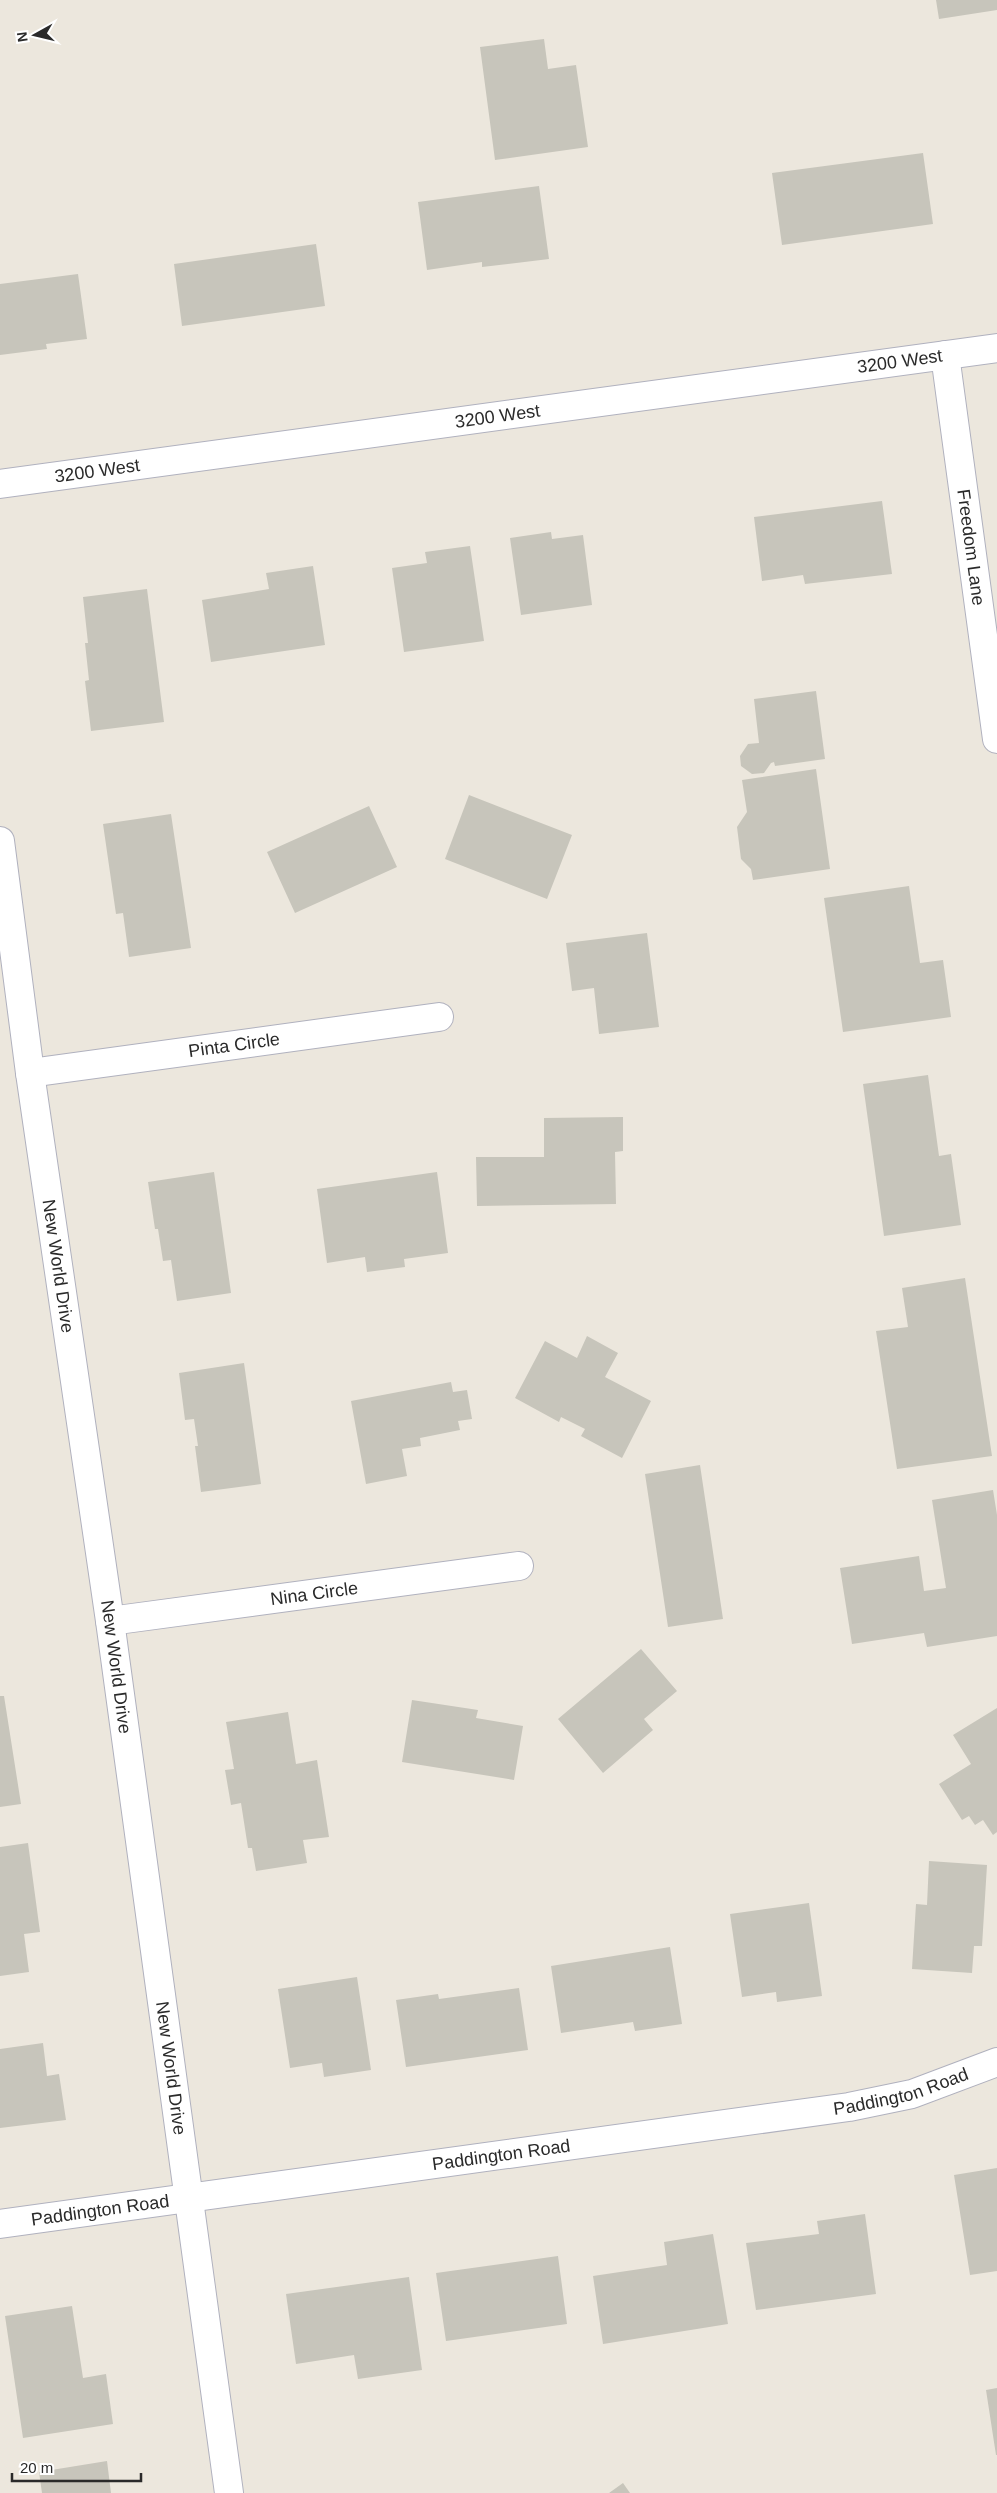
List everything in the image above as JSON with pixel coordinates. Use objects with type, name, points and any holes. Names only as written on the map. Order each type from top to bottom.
[{"type":"street","name":"3200 West","points":[[0,484],[997,348]]},
{"type":"street","name":"Freedom Lane","points":[[945,355],[997,739]]},
{"type":"street","name":"New World Drive","points":[[0,841],[30,1073],[110,1621],[229,2493]]},
{"type":"street","name":"Pinta Circle","points":[[30,1073],[440,1017]]},
{"type":"street","name":"Nina Circle","points":[[110,1621],[519,1566]]},
{"type":"street","name":"Paddington Road","points":[[0,2224],[849,2107],[912,2094],[997,2062]]},
{"type":"building","points":[[936,0],[997,0],[997,10],[939,19]]},
{"type":"building","points":[[544,39],[548,69],[576,65],[588,147],[495,160],[480,47]]},
{"type":"building","points":[[923,153],[933,224],[782,245],[772,173]]},
{"type":"building","points":[[539,186],[549,259],[482,267],[482,262],[427,270],[418,202]]},
{"type":"building","points":[[316,244],[325,306],[182,326],[174,264]]},
{"type":"building","points":[[78,274],[87,339],[46,344],[47,349],[0,355],[0,284]]},
{"type":"building","points":[[882,501],[892,574],[805,584],[803,575],[762,581],[754,517]]},
{"type":"building","points":[[551,532],[552,539],[583,535],[592,605],[521,615],[510,538]]},
{"type":"building","points":[[470,546],[484,641],[404,652],[392,568],[427,563],[425,552]]},
{"type":"building","points":[[313,566],[325,645],[211,662],[202,600],[269,589],[266,573]]},
{"type":"building","points":[[147,589],[164,722],[91,731],[85,681],[89,680],[85,643],[88,643],[83,597]]},
{"type":"building","points":[[816,691],[825,759],[775,766],[774,762],[771,763],[764,773],[752,774],[741,766],[740,756],[748,744],[759,743],[754,699]]},
{"type":"building","points":[[816,769],[830,869],[753,880],[751,869],[741,859],[737,827],[747,812],[742,780]]},
{"type":"building","points":[[469,795],[572,835],[547,899],[445,859]]},
{"type":"building","points":[[369,806],[397,867],[295,913],[267,852]]},
{"type":"building","points":[[171,814],[191,948],[129,957],[123,913],[116,914],[103,824]]},
{"type":"building","points":[[909,886],[920,963],[943,960],[951,1017],[843,1032],[824,898]]},
{"type":"building","points":[[647,933],[659,1027],[599,1034],[594,988],[572,991],[566,943]]},
{"type":"building","points":[[928,1075],[939,1156],[951,1154],[961,1225],[884,1236],[863,1084]]},
{"type":"building","points":[[623,1117],[623,1151],[615,1152],[616,1204],[477,1206],[476,1157],[544,1157],[544,1118]]},
{"type":"building","points":[[214,1172],[231,1293],[177,1301],[171,1260],[163,1261],[158,1229],[155,1229],[148,1182]]},
{"type":"building","points":[[437,1172],[448,1253],[404,1259],[405,1267],[367,1272],[365,1257],[327,1263],[317,1189]]},
{"type":"building","points":[[965,1278],[992,1456],[897,1469],[876,1331],[908,1327],[902,1288]]},
{"type":"building","points":[[587,1336],[618,1353],[605,1377],[651,1401],[622,1458],[581,1436],[585,1429],[561,1417],[559,1422],[515,1398],[545,1341],[577,1358]]},
{"type":"building","points":[[244,1363],[261,1484],[201,1492],[195,1446],[198,1446],[194,1419],[185,1420],[179,1373]]},
{"type":"building","points":[[451,1382],[453,1392],[467,1390],[472,1419],[458,1421],[460,1430],[420,1438],[421,1446],[402,1449],[407,1476],[366,1484],[351,1401]]},
{"type":"building","points":[[700,1465],[723,1619],[668,1627],[645,1474]]},
{"type":"building","points":[[993,1490],[997,1515],[997,1636],[927,1647],[924,1633],[852,1644],[840,1568],[919,1556],[924,1591],[946,1588],[932,1500]]},
{"type":"building","points":[[641,1649],[677,1691],[644,1719],[653,1730],[603,1773],[558,1719]]},
{"type":"building","points":[[0,1696],[4,1696],[21,1804],[0,1807]]},
{"type":"building","points":[[412,1700],[478,1710],[476,1718],[523,1726],[514,1780],[402,1762]]},
{"type":"building","points":[[997,1708],[997,1832],[993,1835],[983,1820],[975,1825],[969,1816],[962,1820],[939,1784],[971,1764],[953,1735]]},
{"type":"building","points":[[288,1712],[296,1764],[317,1760],[329,1837],[303,1840],[307,1863],[256,1871],[252,1848],[248,1848],[241,1803],[231,1805],[225,1770],[234,1769],[226,1722]]},
{"type":"building","points":[[28,1843],[40,1932],[24,1934],[29,1972],[0,1976],[0,1847]]},
{"type":"building","points":[[929,1861],[987,1865],[982,1946],[974,1946],[972,1973],[912,1969],[916,1904],[927,1905]]},
{"type":"building","points":[[809,1903],[822,1996],[777,2002],[776,1992],[742,1997],[730,1914]]},
{"type":"building","points":[[670,1947],[682,2024],[635,2031],[633,2022],[561,2033],[551,1966]]},
{"type":"building","points":[[357,1977],[371,2070],[324,2077],[322,2063],[290,2068],[278,1989]]},
{"type":"building","points":[[519,1988],[528,2050],[406,2067],[396,2000],[438,1994],[439,1999]]},
{"type":"building","points":[[43,2043],[47,2076],[59,2074],[66,2120],[0,2128],[0,2049]]},
{"type":"building","points":[[997,2168],[997,2271],[970,2275],[954,2175]]},
{"type":"building","points":[[865,2214],[876,2294],[756,2310],[746,2243],[819,2234],[817,2221]]},
{"type":"building","points":[[713,2234],[728,2324],[603,2344],[593,2276],[667,2265],[664,2242]]},
{"type":"building","points":[[558,2256],[567,2324],[446,2341],[436,2273]]},
{"type":"building","points":[[409,2277],[422,2370],[358,2379],[354,2355],[296,2364],[286,2294]]},
{"type":"building","points":[[72,2306],[83,2378],[106,2374],[113,2424],[23,2438],[5,2316]]},
{"type":"building","points":[[997,2388],[997,2455],[996,2455],[986,2390]]},
{"type":"building","points":[[107,2461],[111,2493],[42,2493],[39,2472]]},
{"type":"building","points":[[623,2483],[630,2493],[609,2493]]}]
